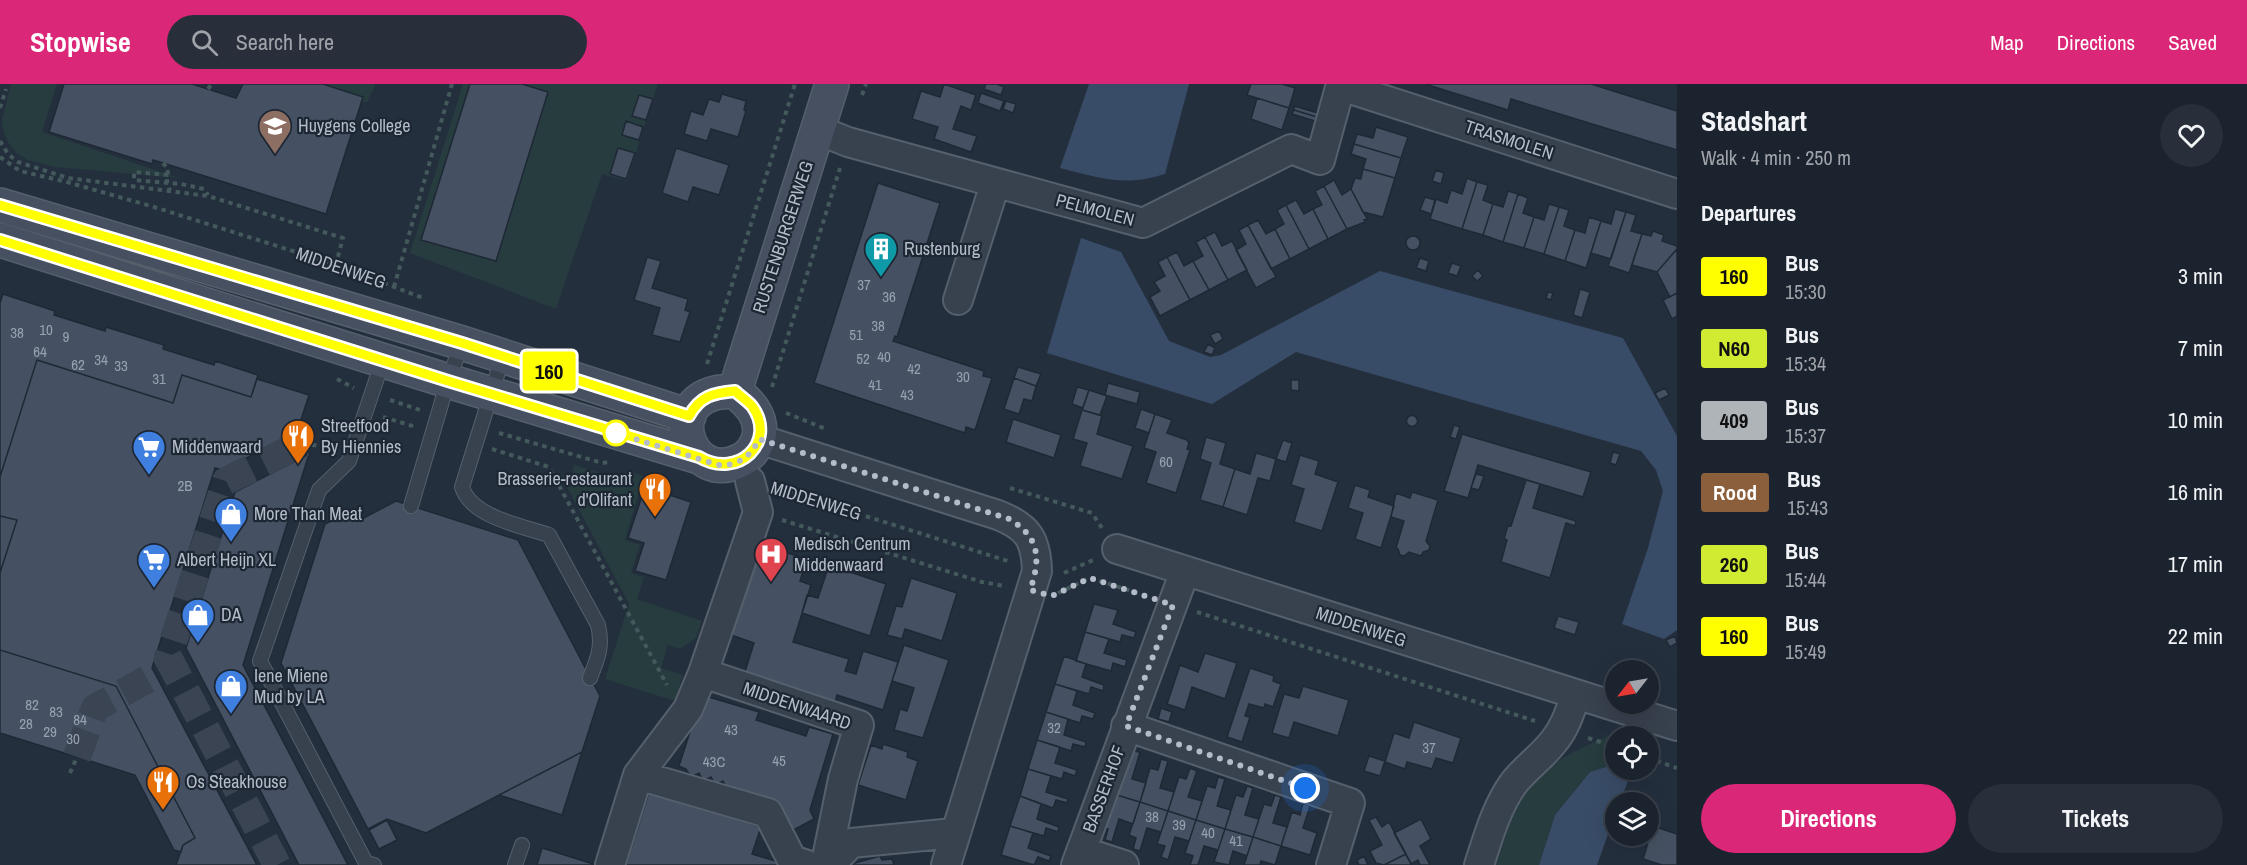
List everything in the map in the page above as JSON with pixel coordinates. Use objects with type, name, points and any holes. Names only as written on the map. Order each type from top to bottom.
[{"type":"street","name":"RUSTENBURGERWEG","points":[[735,391],[832,84]]},
{"type":"street","name":"PELMOLEN","points":[[818,130],[848,142],[1143,223],[1290,149],[1320,160],[1341,85]]},
{"type":"street","name":"TRASMOLEN","points":[[1341,85],[1677,194]]},
{"type":"street","points":[[958,300],[995,184]]},
{"type":"street","name":"MIDDENWEG","points":[[0,205],[462,343],[689,416]]},
{"type":"street","points":[[0,240],[722,466],[745,459],[754,450],[759,439],[760,427],[752,405],[735,391],[711,394],[702,399],[689,416],[686,427],[687,438],[699,457]]},
{"type":"street","points":[[759,439],[1009,519],[1026,531],[1033,541],[1037,552],[1036,575],[954,833],[949,864]]},
{"type":"street","points":[[610,865],[638,775],[688,709],[703,673],[758,512],[750,481]]},
{"type":"street","name":"MIDDENWEG","points":[[1117,549],[1677,726]]},
{"type":"street","name":"BASSERHOF","points":[[1124,865],[1079,858],[1185,571]]},
{"type":"street","name":"MIDDENWAARD","points":[[703,673],[859,725],[843,779],[827,858],[833,863],[851,843],[954,833]]},
{"type":"street","points":[[1479,865],[1494,820],[1513,785],[1528,766],[1555,741],[1576,695]]},
{"type":"street","name":"BASSERHOF","points":[[1126,726],[1350,803],[1331,865]]},
{"type":"street","points":[[638,775],[768,813],[792,860],[807,865]]},
{"type":"lane","points":[[411,506],[448,381],[462,343]]},
{"type":"lane","points":[[503,356],[462,487],[465,496],[482,511],[549,535],[598,625],[601,639],[597,660],[590,678]]},
{"type":"lane","points":[[374,865],[366,863],[260,661],[319,490],[349,461],[383,359]]},
{"type":"lane","points":[[515,865],[522,844]]},
{"type":"path","points":[[394,287],[452,84]]},
{"type":"path","name":"RUSTENBURGERWEG","points":[[705,372],[795,84]]},
{"type":"path","points":[[0,108],[6,89]]},
{"type":"path","points":[[0,141],[8,154],[18,162],[68,178],[208,196],[343,238],[325,302]]},
{"type":"path","name":"RUSTENBURGERWEG","points":[[771,392],[848,142]]},
{"type":"path","name":"MIDDENWEG","points":[[0,158],[20,171],[154,207],[337,265],[430,301]]},
{"type":"path","points":[[163,163],[168,169],[167,183],[170,190]]},
{"type":"path","points":[[168,175],[134,172],[134,180],[204,189],[208,196]]},
{"type":"path","points":[[303,443],[352,452]]},
{"type":"path","name":"MIDDENWEG","points":[[750,481],[1036,575]]},
{"type":"path","points":[[758,512],[982,582],[1036,575],[1117,549]]},
{"type":"path","points":[[1036,575],[1052,596],[1090,578],[1605,743]]},
{"type":"path","points":[[70,773],[77,757]]},
{"type":"path","points":[[1659,762],[1677,768]]},
{"type":"green space","points":[[11,84],[57,84],[42,132],[179,178],[55,167],[28,160],[16,153],[3,130],[2,120]]},
{"type":"green space","points":[[323,84],[374,84],[375,86],[367,102],[362,102],[363,97]]},
{"type":"green space","points":[[463,84],[658,84],[627,181],[602,174],[556,309],[410,253]]},
{"type":"green space","points":[[574,465],[604,474],[632,472],[644,476],[625,540],[640,545],[631,573],[644,577],[637,599],[702,621],[696,638],[680,649],[668,645],[661,668],[683,675],[675,701],[605,679],[629,604],[560,474],[571,478]]},
{"type":"green space","points":[[1605,737],[1605,767],[1590,772],[1555,815],[1539,865],[1496,865],[1510,824],[1529,787],[1552,765]]},
{"type":"water","points":[[1089,84],[1189,84],[1165,174],[1137,180],[1112,180],[1060,168]]},
{"type":"water","points":[[1081,238],[1121,252],[1169,341],[1210,357],[1221,355],[1380,271],[1623,338],[1677,436],[1677,630],[1664,639],[1622,624],[1648,548],[1663,491],[1656,470],[1641,451],[1296,352],[1212,404],[1047,353]]},
{"type":"water","points":[[1605,767],[1605,780],[1628,780],[1624,792],[1605,792],[1605,843],[1597,865],[1539,865],[1555,815],[1590,772]]},
{"type":"building","points":[[64,84],[192,84],[236,98],[243,84],[323,84],[363,97],[326,214],[153,160],[152,164],[49,132]]},
{"type":"building","points":[[470,84],[522,84],[548,92],[496,261],[421,240]]},
{"type":"building","points":[[944,84],[976,95],[971,110],[961,106],[953,129],[977,136],[971,152],[934,139],[938,127],[912,119],[921,91],[940,97]]},
{"type":"building","points":[[986,84],[997,84],[1004,87],[1001,95],[984,89]]},
{"type":"building","points":[[1251,84],[1282,84],[1295,88],[1289,108],[1247,95]]},
{"type":"building","points":[[1425,84],[1591,84],[1677,111],[1677,150],[1511,99],[1508,110]]},
{"type":"building","points":[[981,93],[1004,101],[1000,111],[978,103]]},
{"type":"building","points":[[722,94],[746,101],[744,110],[746,111],[738,137],[711,129],[707,141],[684,134],[691,111],[703,115],[709,99],[719,102]]},
{"type":"building","points":[[639,95],[653,99],[646,120],[632,116]]},
{"type":"building","points":[[1257,98],[1289,108],[1282,130],[1251,119]]},
{"type":"building","points":[[1006,101],[1016,104],[1013,113],[1003,109]]},
{"type":"building","points":[[1294,106],[1318,113],[1317,117],[1294,110]]},
{"type":"building","points":[[1294,110],[1317,117],[1315,121],[1292,114]]},
{"type":"building","points":[[626,121],[643,127],[639,140],[622,135]]},
{"type":"building","points":[[1376,127],[1408,137],[1401,158],[1354,144],[1357,134],[1373,138]]},
{"type":"building","points":[[1354,144],[1401,158],[1395,178],[1363,169],[1366,159],[1351,154]]},
{"type":"building","points":[[618,148],[635,153],[626,179],[610,174]]},
{"type":"building","points":[[676,148],[729,165],[719,195],[693,187],[688,202],[662,193]]},
{"type":"building","points":[[1363,169],[1395,178],[1383,217],[1363,212],[1351,189],[1355,178],[1361,179]]},
{"type":"building","points":[[1436,170],[1444,173],[1441,184],[1432,181]]},
{"type":"building","points":[[1467,178],[1477,182],[1462,229],[1430,219],[1436,199],[1447,203],[1451,190],[1462,194]]},
{"type":"building","points":[[1334,180],[1342,195],[1351,189],[1367,219],[1364,220],[1365,222],[1347,229],[1324,186]]},
{"type":"building","points":[[1477,182],[1488,185],[1483,200],[1493,204],[1483,235],[1462,229]]},
{"type":"building","name":"Rustenburg","points":[[878,183],[940,203],[897,337],[895,336],[893,341],[984,371],[983,376],[992,378],[975,430],[966,427],[965,433],[814,383]]},
{"type":"building","points":[[1324,186],[1347,229],[1328,239],[1313,209],[1322,205],[1315,191]]},
{"type":"building","points":[[1508,191],[1518,194],[1503,242],[1483,235],[1493,204],[1503,207]]},
{"type":"building","points":[[1518,194],[1528,198],[1523,213],[1534,217],[1524,248],[1503,242]]},
{"type":"building","points":[[1425,197],[1435,200],[1431,214],[1420,210]]},
{"type":"building","points":[[1296,200],[1304,214],[1313,209],[1328,239],[1309,249],[1286,205]]},
{"type":"building","points":[[1549,204],[1559,207],[1544,254],[1524,248],[1534,217],[1544,220]]},
{"type":"building","points":[[1286,205],[1309,249],[1290,259],[1275,229],[1284,224],[1277,210]]},
{"type":"building","points":[[1559,207],[1569,210],[1564,226],[1575,230],[1565,261],[1544,254]]},
{"type":"building","points":[[1615,209],[1626,212],[1611,259],[1591,253],[1601,221],[1611,224]]},
{"type":"building","points":[[1626,212],[1636,215],[1631,231],[1642,234],[1629,273],[1608,266]]},
{"type":"building","points":[[1589,217],[1601,221],[1586,268],[1565,261],[1575,230],[1585,233]]},
{"type":"building","points":[[1258,220],[1266,234],[1275,229],[1290,259],[1271,269],[1248,225]]},
{"type":"building","points":[[1248,225],[1276,277],[1256,288],[1236,250],[1246,244],[1239,230]]},
{"type":"building","points":[[1653,231],[1664,235],[1662,241],[1677,246],[1677,249],[1657,272],[1632,265],[1642,234],[1651,236]]},
{"type":"building","points":[[1215,232],[1222,246],[1232,241],[1247,270],[1228,280],[1205,237]]},
{"type":"building","points":[[1410,236],[1416,236],[1420,243],[1416,250],[1410,250],[1406,246],[1406,240]]},
{"type":"building","points":[[1205,237],[1228,280],[1209,290],[1193,261],[1203,256],[1196,242]]},
{"type":"building","points":[[1677,249],[1677,293],[1670,297],[1657,272]]},
{"type":"building","points":[[1177,252],[1184,266],[1193,261],[1209,290],[1190,300],[1167,257]]},
{"type":"building","points":[[647,257],[661,261],[652,288],[688,299],[685,310],[690,312],[680,342],[652,335],[660,308],[634,300]]},
{"type":"building","points":[[1167,257],[1190,300],[1160,316],[1150,297],[1160,291],[1154,282],[1165,276],[1158,262]]},
{"type":"building","points":[[1420,258],[1429,261],[1426,271],[1416,268]]},
{"type":"building","points":[[1452,263],[1461,266],[1457,276],[1448,273]]},
{"type":"building","points":[[1478,270],[1483,276],[1477,281],[1472,276]]},
{"type":"building","points":[[1580,289],[1590,292],[1582,318],[1573,315]]},
{"type":"building","points":[[1548,292],[1553,293],[1551,300],[1546,298]]},
{"type":"building","points":[[1677,293],[1677,316],[1672,319],[1663,300]]},
{"type":"building","points":[[3,294],[55,311],[54,315],[105,331],[106,327],[164,345],[163,349],[214,365],[215,361],[258,375],[251,397],[182,375],[173,403],[37,360],[0,477],[0,303]]},
{"type":"building","points":[[1219,331],[1223,339],[1215,344],[1210,335]]},
{"type":"building","points":[[1208,344],[1215,348],[1212,355],[1204,352]]},
{"type":"building","points":[[37,360],[173,403],[182,375],[251,397],[257,379],[309,395],[297,432],[223,470],[215,468],[152,668],[257,865],[176,865],[183,845],[195,838],[116,686],[0,650],[0,573],[17,520],[0,516],[0,477]]},
{"type":"building","points":[[1018,367],[1041,374],[1036,386],[1014,378]]},
{"type":"building","points":[[1014,378],[1036,386],[1032,401],[1024,399],[1019,414],[1004,409]]},
{"type":"building","points":[[1291,380],[1299,380],[1299,391],[1291,390]]},
{"type":"building","points":[[1108,383],[1140,392],[1137,404],[1105,395]]},
{"type":"building","points":[[1077,387],[1089,390],[1083,408],[1072,404]]},
{"type":"building","points":[[1665,388],[1669,395],[1659,400],[1655,393]]},
{"type":"building","points":[[1089,390],[1107,396],[1100,415],[1082,410]]},
{"type":"building","points":[[1141,409],[1155,414],[1149,433],[1135,428]]},
{"type":"building","points":[[1082,410],[1102,416],[1097,434],[1133,446],[1122,479],[1080,466],[1087,443],[1073,439]]},
{"type":"building","points":[[1155,414],[1172,420],[1167,433],[1187,440],[1189,443],[1187,449],[1190,450],[1176,493],[1146,483],[1156,452],[1144,448]]},
{"type":"building","points":[[1412,415],[1418,421],[1412,427],[1406,421]]},
{"type":"building","points":[[1013,419],[1061,435],[1054,458],[1006,442]]},
{"type":"building","points":[[1454,425],[1460,427],[1456,439],[1450,437]]},
{"type":"building","points":[[1462,434],[1591,472],[1583,497],[1478,465],[1468,498],[1444,491]]},
{"type":"building","points":[[1206,437],[1226,443],[1220,464],[1235,469],[1223,507],[1200,500],[1211,463],[1200,459]]},
{"type":"building","points":[[1283,440],[1292,443],[1286,462],[1276,459]]},
{"type":"building","points":[[1613,452],[1620,454],[1616,465],[1610,463]]},
{"type":"building","points":[[1256,453],[1276,459],[1270,481],[1258,478],[1247,515],[1223,507],[1235,469],[1250,474]]},
{"type":"building","points":[[309,454],[243,665],[348,865],[299,865],[186,648],[235,492]]},
{"type":"building","points":[[1300,455],[1319,461],[1315,474],[1338,482],[1322,531],[1294,522],[1304,489],[1291,485]]},
{"type":"building","points":[[1476,474],[1484,476],[1479,490],[1471,488]]},
{"type":"building","points":[[1526,480],[1540,484],[1533,508],[1576,521],[1575,526],[1566,523],[1550,578],[1501,562],[1507,540],[1504,539],[1508,525],[1511,526]]},
{"type":"building","points":[[1355,485],[1370,490],[1368,497],[1394,506],[1381,548],[1355,539],[1363,513],[1348,508]]},
{"type":"building","points":[[645,487],[691,502],[666,580],[635,571],[644,543],[628,538]]},
{"type":"building","points":[[1412,492],[1438,500],[1426,541],[1430,546],[1429,550],[1423,552],[1421,556],[1409,552],[1404,556],[1400,555],[1396,548],[1404,521],[1391,517],[1396,493],[1410,498]]},
{"type":"building","points":[[396,501],[518,540],[600,696],[582,752],[426,833],[387,819],[368,829],[281,663],[325,524],[353,510],[358,521]]},
{"type":"building","points":[[0,516],[17,520],[0,573]]},
{"type":"building","points":[[759,544],[807,559],[800,581],[811,585],[793,642],[849,659],[845,671],[856,674],[863,651],[898,662],[883,710],[837,695],[834,707],[743,678],[754,643],[731,635]]},
{"type":"building","points":[[829,565],[886,584],[870,636],[802,613],[807,595],[818,598]]},
{"type":"building","points":[[911,578],[957,593],[942,641],[905,629],[902,639],[887,635],[896,606],[902,607]]},
{"type":"building","points":[[1094,604],[1118,610],[1113,624],[1136,632],[1134,638],[1122,635],[1120,642],[1085,632]]},
{"type":"building","points":[[1558,616],[1579,622],[1575,635],[1554,628]]},
{"type":"building","points":[[1085,632],[1109,639],[1104,653],[1127,660],[1125,667],[1113,663],[1111,671],[1076,661]]},
{"type":"building","points":[[1675,636],[1677,643],[1670,647],[1666,640]]},
{"type":"building","points":[[904,645],[949,660],[923,738],[894,730],[900,709],[907,711],[914,688],[892,681]]},
{"type":"building","points":[[0,650],[116,686],[195,838],[183,845],[181,852],[174,850],[135,775],[0,733]]},
{"type":"building","points":[[1205,653],[1237,663],[1225,699],[1192,687],[1185,710],[1167,704],[1180,665],[1198,672]]},
{"type":"building","points":[[1064,656],[1086,664],[1082,677],[1104,685],[1103,691],[1091,687],[1089,694],[1055,684]]},
{"type":"building","points":[[1250,668],[1274,676],[1273,681],[1281,684],[1273,707],[1265,704],[1264,708],[1249,704],[1245,716],[1250,717],[1242,742],[1227,737]]},
{"type":"building","points":[[1055,684],[1077,691],[1073,705],[1095,713],[1093,719],[1082,716],[1080,723],[1046,712]]},
{"type":"building","points":[[1303,686],[1349,700],[1338,736],[1294,722],[1289,738],[1272,733],[1284,694],[1299,698]]},
{"type":"building","points":[[702,695],[759,712],[756,720],[806,736],[809,727],[833,734],[810,810],[814,819],[786,834],[727,789],[723,781],[715,785],[711,777],[703,781],[699,773],[691,777],[686,769],[679,766]]},
{"type":"building","points":[[1161,708],[1172,712],[1169,722],[1158,719]]},
{"type":"building","points":[[1046,712],[1068,719],[1064,735],[1086,742],[1085,747],[1073,744],[1071,751],[1037,740]]},
{"type":"building","points":[[1414,722],[1461,738],[1453,763],[1436,758],[1432,769],[1407,762],[1405,769],[1385,762],[1394,733],[1409,738]]},
{"type":"building","points":[[1037,740],[1060,747],[1055,763],[1077,770],[1075,776],[1064,772],[1062,779],[1028,769]]},
{"type":"building","points":[[883,744],[908,752],[907,757],[918,761],[906,800],[858,785],[871,745],[882,749]]},
{"type":"building","points":[[1133,751],[1140,752],[1132,779],[1146,783],[1140,802],[1110,793]]},
{"type":"building","points":[[582,752],[562,815],[499,795]]},
{"type":"building","points":[[1369,756],[1385,761],[1380,776],[1364,771]]},
{"type":"building","points":[[1161,759],[1168,761],[1160,788],[1174,792],[1168,811],[1140,802],[1150,768],[1158,770]]},
{"type":"building","points":[[1190,768],[1197,771],[1188,797],[1202,801],[1196,820],[1168,811],[1179,777],[1186,779]]},
{"type":"building","points":[[1028,769],[1051,776],[1046,792],[1068,799],[1067,803],[1056,800],[1053,808],[1020,796]]},
{"type":"building","points":[[1218,777],[1225,779],[1217,806],[1231,810],[1225,829],[1196,820],[1207,786],[1215,788]]},
{"type":"building","points":[[1247,786],[1253,788],[1245,815],[1259,819],[1253,837],[1225,829],[1236,795],[1243,797]]},
{"type":"building","points":[[649,792],[761,827],[752,854],[788,865],[626,865]]},
{"type":"building","points":[[1110,793],[1140,802],[1133,824],[1119,819],[1112,842],[1105,840],[1108,829],[1100,826]]},
{"type":"building","points":[[1275,795],[1281,797],[1273,823],[1287,827],[1281,846],[1253,837],[1264,804],[1271,806]]},
{"type":"building","points":[[1020,796],[1041,804],[1037,819],[1059,827],[1058,832],[1046,828],[1044,836],[1010,826]]},
{"type":"building","points":[[1140,802],[1168,811],[1161,832],[1147,828],[1140,851],[1133,849],[1136,838],[1129,835]]},
{"type":"building","points":[[1303,803],[1310,806],[1303,828],[1317,833],[1310,855],[1281,846],[1292,812],[1300,815]]},
{"type":"building","points":[[1168,811],[1196,820],[1189,841],[1175,837],[1168,860],[1161,857],[1165,846],[1157,844]]},
{"type":"building","points":[[1376,817],[1382,827],[1389,822],[1406,854],[1384,865],[1376,863],[1370,851],[1382,845],[1369,820]]},
{"type":"building","points":[[1421,819],[1431,839],[1420,846],[1430,865],[1420,865],[1418,860],[1411,864],[1394,833]]},
{"type":"building","points":[[387,820],[397,840],[379,849],[369,830]]},
{"type":"building","points":[[1196,820],[1225,829],[1218,850],[1204,846],[1198,865],[1190,865],[1193,856],[1185,853]]},
{"type":"building","points":[[1010,826],[1033,833],[1028,848],[1051,856],[1049,861],[1038,857],[1034,865],[1001,855]]},
{"type":"building","points":[[1659,828],[1677,834],[1677,865],[1662,865],[1643,859],[1647,846],[1659,846]]},
{"type":"building","points":[[1225,829],[1253,837],[1247,856],[1233,851],[1229,865],[1214,862]]},
{"type":"building","points":[[1253,837],[1281,846],[1275,865],[1261,861],[1260,865],[1244,865]]},
{"type":"building","points":[[542,848],[552,851],[596,865],[537,865]]},
{"type":"building","points":[[1406,854],[1412,865],[1384,865]]},
{"type":"building","points":[[880,856],[882,860],[892,859],[894,865],[848,865]]},
{"type":"building","points":[[1364,856],[1368,865],[1359,865],[1357,860]]},
{"type":"tunnel","points":[[277,865],[168,657],[226,481],[303,443]]},
{"type":"tunnel","points":[[77,757],[95,708],[173,665]]},
{"type":"bus line","name":"160","points":[[0,205],[462,343],[689,416],[694,406],[711,394],[735,391],[752,405],[760,427],[759,439],[754,450],[745,459],[722,466],[710,463],[699,457],[448,381],[0,240]]},
{"type":"place","name":"Huygens College","points":[[275,155]]},
{"type":"place","name":"Rustenburg","points":[[881,278]]},
{"type":"place","name":"Streetfood By Hiennies","points":[[298,465]]},
{"type":"place","name":"Middenwaard","points":[[149,476]]},
{"type":"place","name":"Brasserie-restaurant d'Olifant","points":[[655,518]]},
{"type":"place","name":"More Than Meat","points":[[231,543]]},
{"type":"place","name":"Medisch Centrum Middenwaard","points":[[771,583]]},
{"type":"place","name":"Albert Heijn XL","points":[[154,589]]},
{"type":"place","name":"DA","points":[[198,644]]},
{"type":"place","name":"Iene Miene Mud by LA","points":[[231,715]]},
{"type":"place","name":"Os Steakhouse","points":[[163,811]]},
{"type":"route","points":[[616,433],[722,466],[745,459],[754,450],[759,439],[1009,519],[1026,531],[1037,552],[1037,571],[1030,590],[1052,596],[1090,578],[1173,605],[1126,726],[1305,788]]}]
